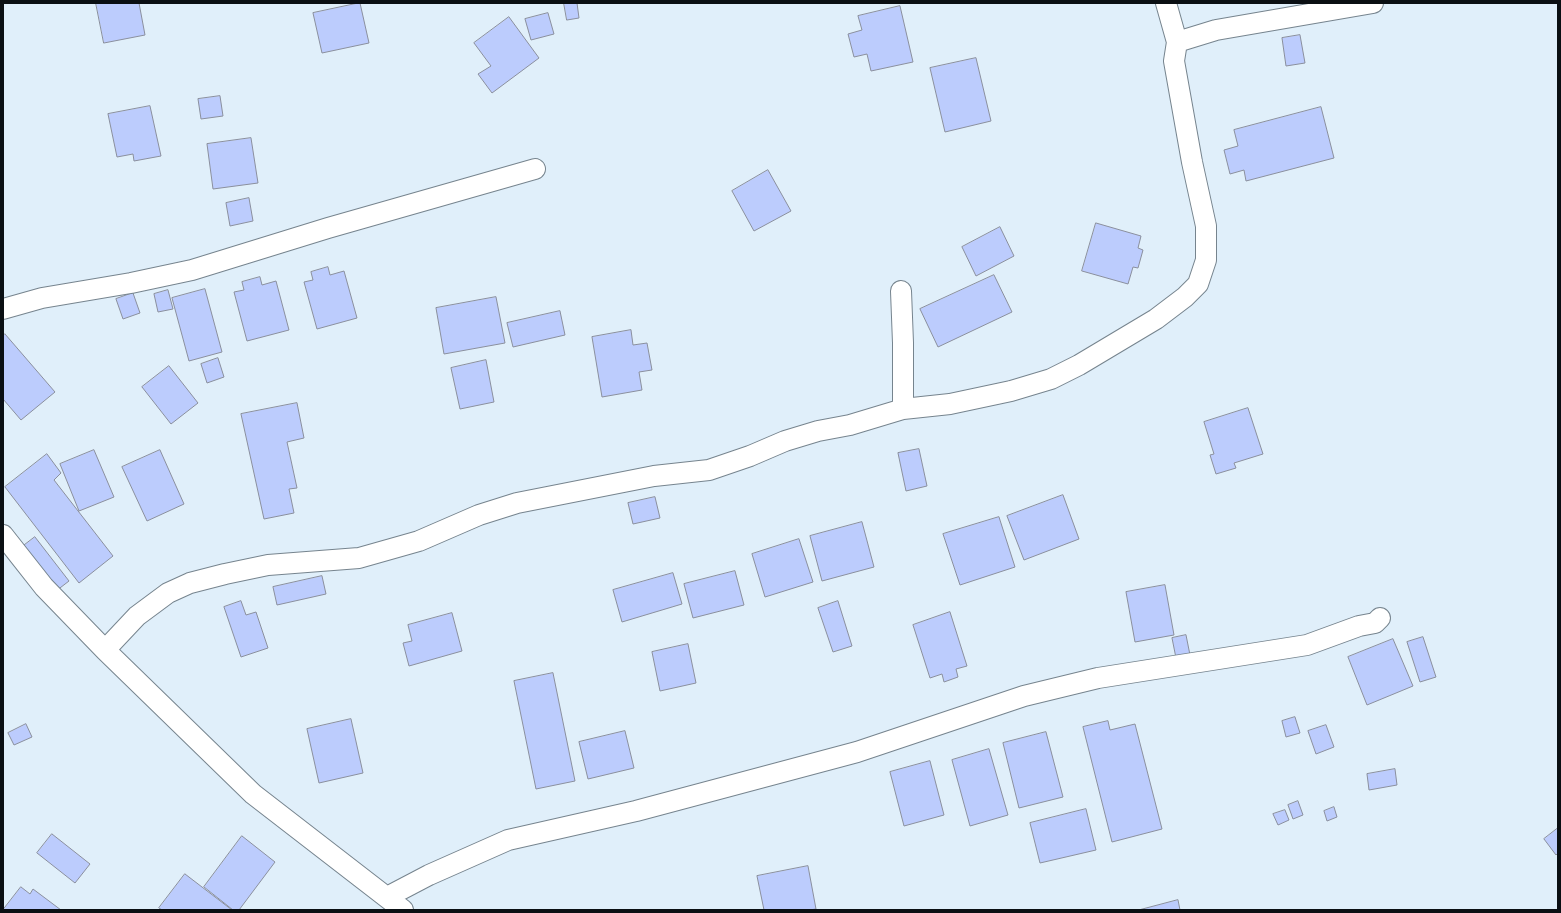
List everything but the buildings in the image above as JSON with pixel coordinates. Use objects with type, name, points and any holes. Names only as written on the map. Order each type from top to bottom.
[{"type":"street","points":[[105,650],[137,616],[168,594],[190,583],[268,565],[359,558],[419,541],[479,516],[517,503],[654,476],[709,470],[750,456],[784,441],[818,431],[850,425],[902,409],[958,402],[1011,391],[1051,379],[1079,365],[1156,319],[1185,297],[1198,284],[1206,260],[1206,226],[1192,162],[1174,61],[1177,42],[1166,3]]},
{"type":"street","points":[[1177,42],[1216,30],[1372,3]]},
{"type":"street","points":[[3,310],[42,298],[130,283],[192,270],[335,226],[534,169]]},
{"type":"street","points":[[901,291],[903,343],[902,409]]},
{"type":"street","points":[[3,535],[44,587],[105,650],[253,794],[403,910]]},
{"type":"street","points":[[387,897],[429,875],[508,840],[636,811],[857,752],[1024,696],[1098,678],[1307,645],[1359,626],[1375,623],[1380,618]]}]
